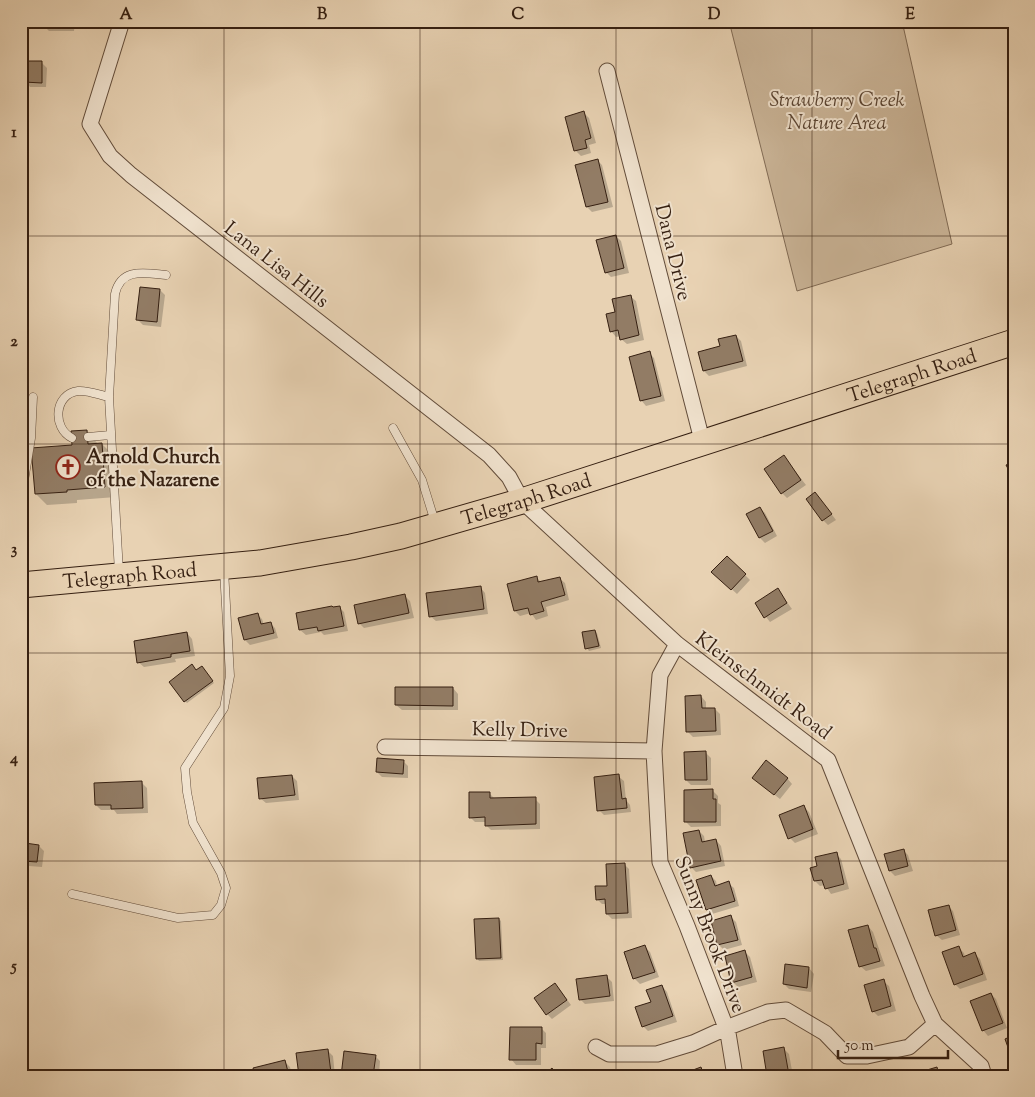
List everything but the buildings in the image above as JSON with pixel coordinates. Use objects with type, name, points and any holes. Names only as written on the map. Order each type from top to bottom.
[{"type":"main road","name":"Telegraph Road","points":[[21,585],[223,567],[303,556],[342,549],[436,526],[702,444],[1014,342]]},
{"type":"street","name":"Lana Lisa Hills","points":[[122,21],[90,124],[110,156],[131,175],[483,450],[510,477],[522,501]]},
{"type":"street","name":"Dana Drive","points":[[607,71],[702,444]]},
{"type":"street","name":"Kleinschmidt Road","points":[[522,501],[678,644],[828,760],[922,996],[935,1024],[981,1066],[984,1076]]},
{"type":"street","name":"Sunny Brook Drive","points":[[678,644],[660,676],[654,751],[660,862],[727,1030],[735,1076]]},
{"type":"street","name":"Kelly Drive","points":[[385,747],[654,751]]},
{"type":"street","points":[[596,1047],[609,1054],[657,1054],[693,1043],[768,1012],[786,1010],[825,1033],[847,1056],[868,1056],[909,1047],[935,1024]]},
{"type":"lane","points":[[119,576],[109,397],[114,300],[116,288],[122,279],[127,276],[140,273],[166,275]]},
{"type":"lane","points":[[72,438],[64,432],[58,421],[59,409],[65,398],[77,391],[109,397]]},
{"type":"lane","points":[[21,499],[31,438],[33,397]]},
{"type":"lane","points":[[393,428],[422,480],[436,526]]},
{"type":"lane","points":[[88,437],[110,435]]},
{"type":"lane","points":[[72,894],[178,918],[213,914],[221,905],[226,888],[193,823],[185,768],[224,708],[230,676],[223,567]]},
{"type":"green space","name":"Strawberry Creek Nature Area","points":[[729,21],[902,21],[952,244],[797,291]]},
{"type":"place","name":"Arnold Church of the Nazarene","points":[[68,467]]}]
